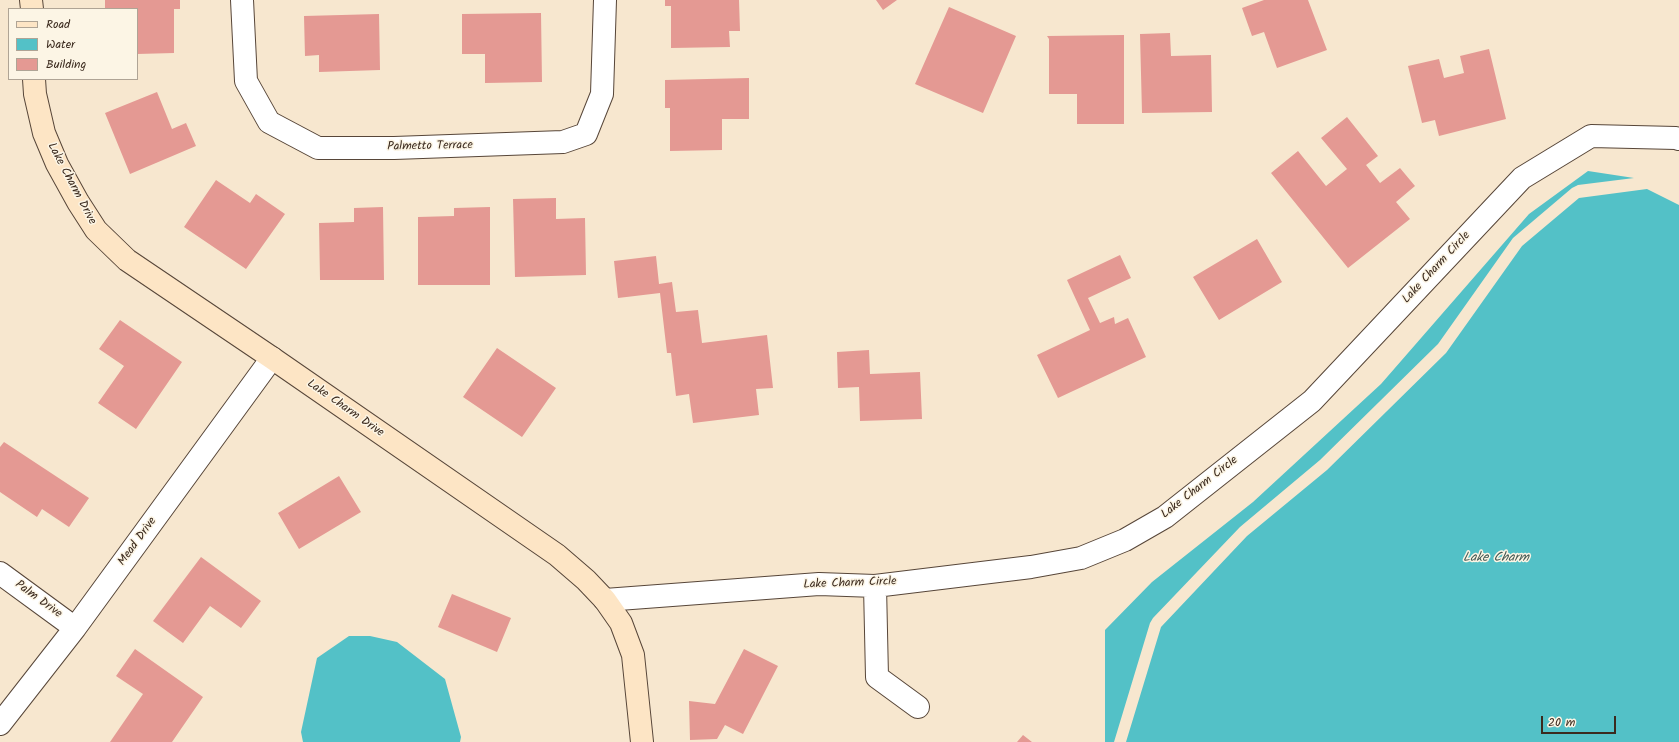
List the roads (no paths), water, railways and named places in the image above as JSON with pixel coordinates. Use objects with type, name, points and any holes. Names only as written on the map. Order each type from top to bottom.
[{"type":"street","name":"Palmetto Terrace","points":[[242,0],[246,81],[269,122],[318,148],[394,148],[563,142],[586,134],[602,94],[605,0]]},
{"type":"street","name":"Lake Charm Drive","points":[[34,80],[35,94],[44,133],[61,170],[78,202],[96,230],[127,260],[272,358],[557,555],[586,580],[605,600],[621,623],[633,655],[642,742]]},
{"type":"street","name":"Lake Charm Circle","points":[[605,600],[819,584],[875,586],[1031,567],[1081,558],[1125,540],[1165,517],[1312,401],[1522,178],[1591,136],[1676,138],[1679,140]]},
{"type":"street","name":"Mead Drive","points":[[0,724],[75,628],[272,358]]},
{"type":"street","name":"Palm Drive","points":[[0,573],[75,628]]},
{"type":"street","points":[[875,586],[877,677],[918,707]]},
{"type":"water","points":[[1588,171],[1634,178],[1578,185],[1572,188],[1513,238],[1438,344],[1320,460],[1240,527],[1153,618],[1150,623],[1114,742],[1105,742],[1105,630],[1152,582],[1253,502],[1381,384],[1529,214]]},
{"type":"water","name":"Lake Charm","points":[[1647,189],[1679,205],[1679,742],[1126,742],[1161,627],[1247,536],[1327,470],[1446,353],[1522,246],[1579,198]]},
{"type":"water","points":[[349,636],[370,636],[397,642],[445,679],[461,737],[460,742],[303,742],[301,732],[317,658]]}]
